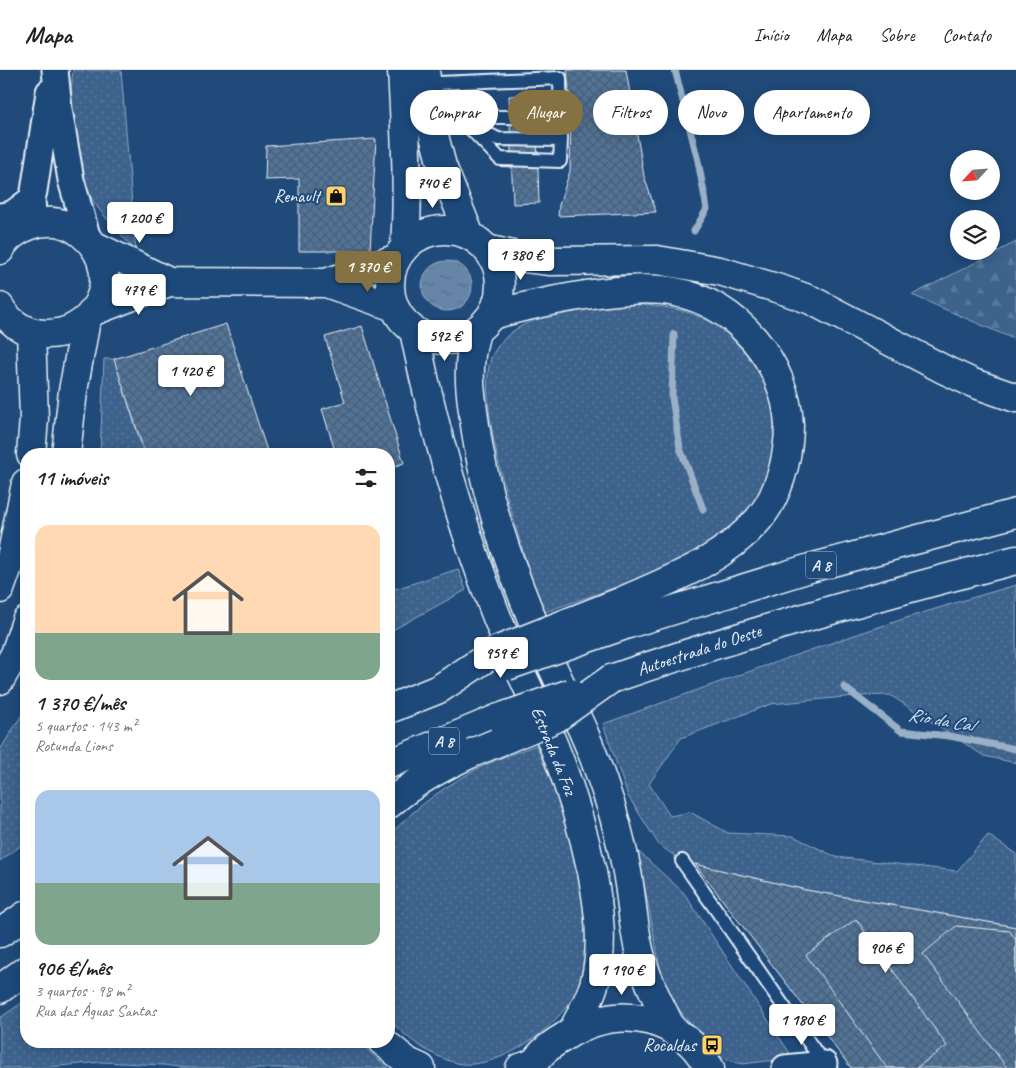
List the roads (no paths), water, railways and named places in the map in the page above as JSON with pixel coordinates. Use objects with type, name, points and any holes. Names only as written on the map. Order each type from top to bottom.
[{"type":"main road","points":[[402,70],[407,156],[407,208],[400,252],[390,275],[389,292],[394,307],[402,321],[414,331],[429,338],[445,341],[461,338],[484,323],[528,305],[623,290],[653,289],[676,292],[698,298],[721,309],[743,326],[760,347],[776,373],[785,398],[789,425],[782,474],[773,497],[759,518],[739,539],[718,555],[624,613]]},
{"type":"main road","points":[[426,83],[432,128],[442,166],[479,243],[496,264],[500,281],[499,298],[484,323]]},
{"type":"main road","points":[[0,250],[2,245],[16,232],[33,211],[48,222],[63,224],[76,230],[91,242],[169,282]]},
{"type":"main road","points":[[326,283],[400,252],[419,235],[436,230],[454,230],[479,243],[525,258],[551,261],[657,260],[720,271],[811,300],[945,370],[973,383],[1016,398]]},
{"type":"main road","points":[[67,448],[73,391],[90,316],[102,295],[104,278],[101,260],[91,242]]},
{"type":"main road","points":[[0,307],[11,321],[32,332],[46,335],[60,334],[74,329],[90,316],[169,282],[326,283],[394,307]]},
{"type":"main road","name":"Estrada da Foz","points":[[484,323],[471,349],[468,368],[477,443],[488,490],[523,594],[552,665],[587,740],[610,806],[627,871],[640,955],[652,989],[673,1031]]},
{"type":"main road","name":"Estrada da Foz","points":[[414,331],[434,419],[454,494],[493,608],[556,749],[587,848],[596,891],[600,925],[600,956],[595,982],[572,1032]]},
{"type":"main road","points":[[32,332],[34,419],[32,448]]},
{"type":"main road","name":"A 8","points":[[395,707],[624,613],[801,570],[1016,513]]},
{"type":"main road","points":[[0,589],[12,558],[20,515]]},
{"type":"main road","name":"Autoestrada do Oeste","points":[[395,761],[499,718],[671,658],[770,627],[1016,560]]},
{"type":"main road","points":[[0,680],[15,654],[20,639]]},
{"type":"main road","points":[[395,799],[435,770],[472,752],[556,718],[610,679]]},
{"type":"main road","points":[[0,933],[20,919]]},
{"type":"main road","points":[[0,988],[20,974]]},
{"type":"main road","points":[[528,1066],[551,1045],[572,1032],[597,1021],[620,1017],[646,1020],[673,1031],[689,1042],[710,1068]]},
{"type":"main road","points":[[391,1048],[408,1062],[421,1068]]},
{"type":"street","points":[[0,216],[33,211],[34,191],[54,70]]},
{"type":"street","points":[[54,70],[71,180],[91,242]]},
{"type":"street","points":[[785,1068],[823,1066]]},
{"type":"lane","points":[[426,83],[560,78],[560,90]]},
{"type":"lane","points":[[426,83],[443,90]]},
{"type":"lane","points":[[476,135],[500,159],[560,162],[561,135]]},
{"type":"lane","points":[[491,135],[498,138],[561,140]]},
{"type":"lane","points":[[682,861],[823,1066]]},
{"type":"water","points":[[447,261],[465,268],[472,286],[465,304],[447,311],[429,304],[422,286],[429,268]]},
{"type":"waterway","name":"Rio da Cal","points":[[675,70],[698,161],[707,209],[694,231]]},
{"type":"waterway","points":[[674,334],[672,398],[680,448],[703,509]]},
{"type":"waterway","name":"Rio da Cal","points":[[844,687],[901,731],[949,736],[1016,749]]},
{"type":"place","name":"Renault","points":[[336,196]]},
{"type":"place","name":"Rocaldas","points":[[712,1045]]}]
